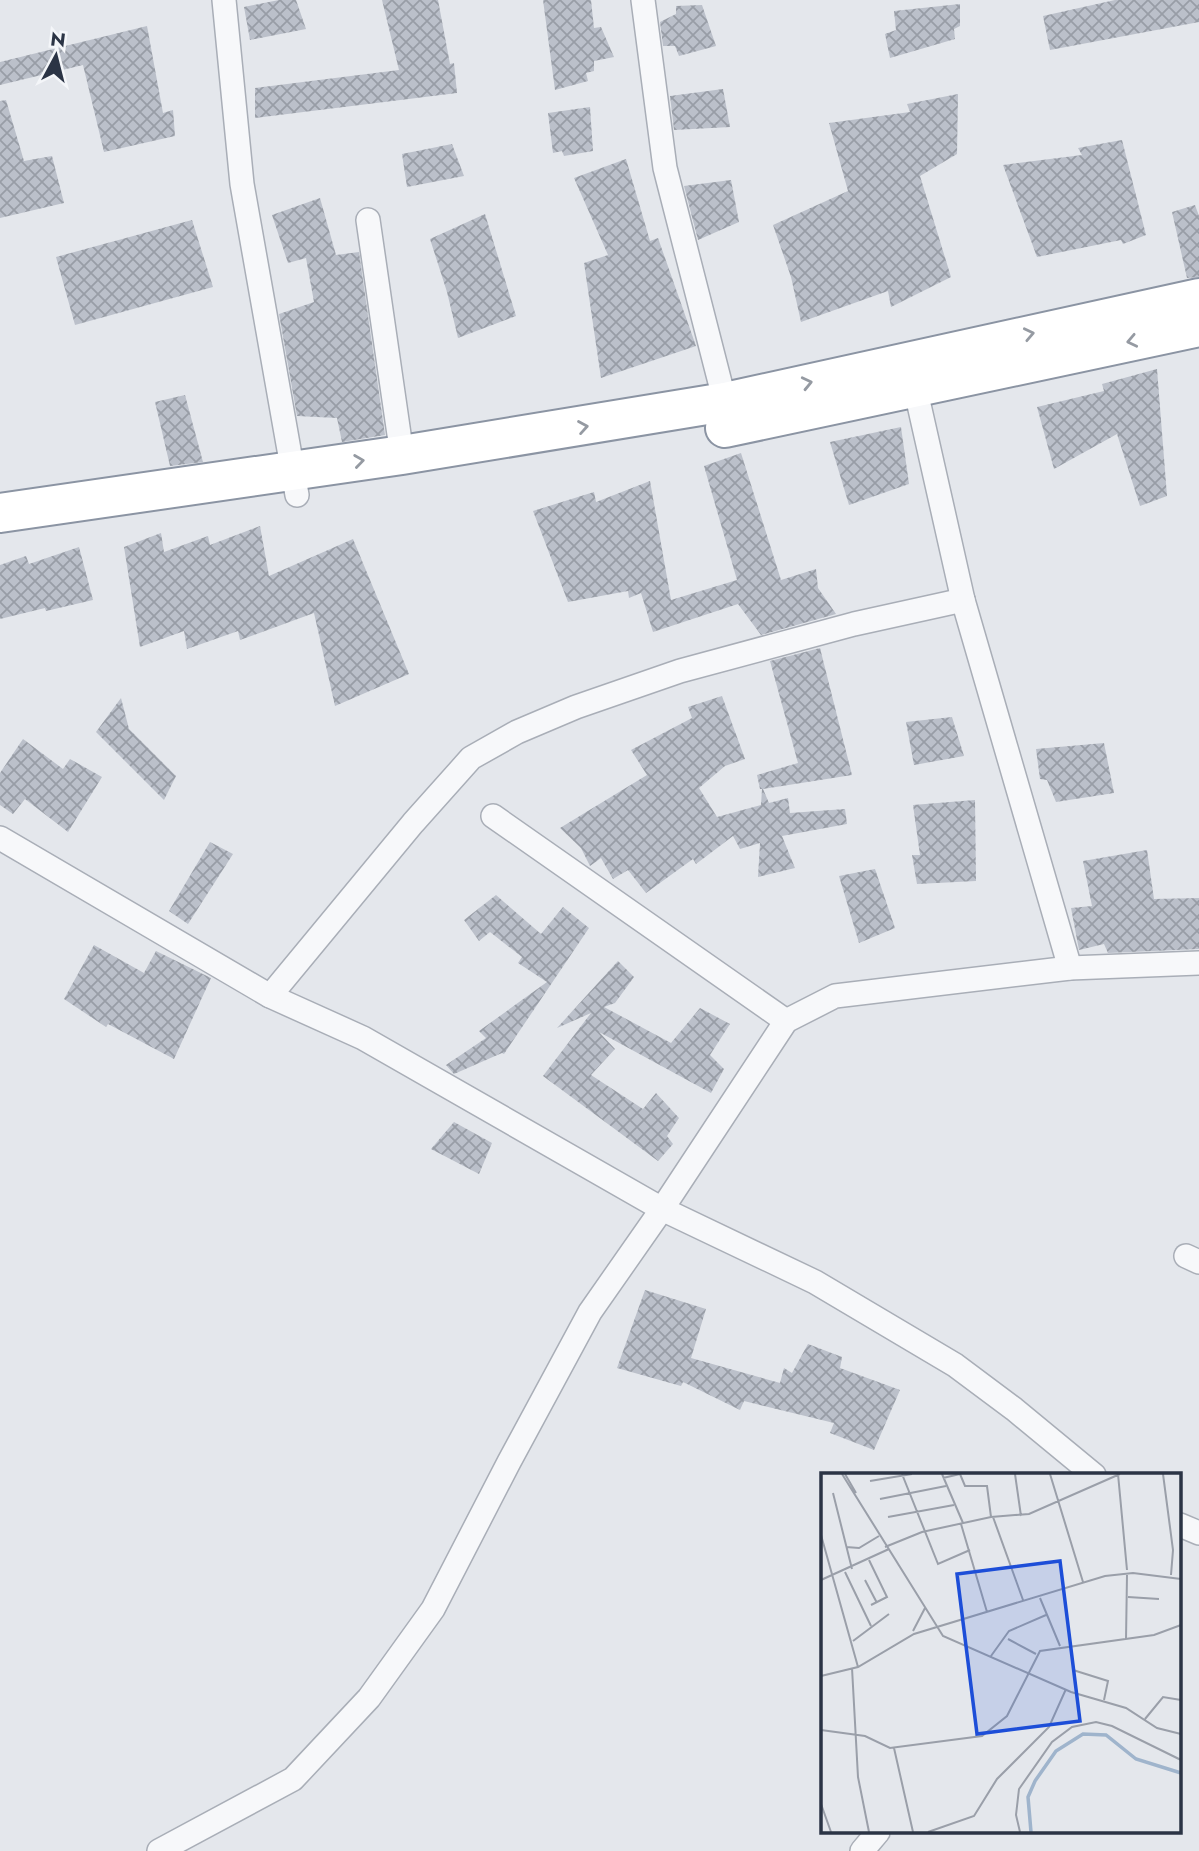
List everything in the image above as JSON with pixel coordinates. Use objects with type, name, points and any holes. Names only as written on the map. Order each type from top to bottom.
[{"type":"highway","points":[[0,538],[295,483],[402,455],[725,402],[1199,298]]},
{"type":"highway","points":[[0,513],[295,483],[500,466],[718,430],[1199,327]]},
{"type":"street","points":[[224,0],[242,184],[295,483]]},
{"type":"street","points":[[643,0],[665,168],[725,402]]},
{"type":"street","points":[[368,220],[402,455]]},
{"type":"street","points":[[915,387],[962,600],[1070,968]]},
{"type":"street","points":[[270,996],[412,823],[471,758],[517,732],[576,707],[680,671],[854,624],[962,600]]},
{"type":"street","points":[[493,816],[786,1021]]},
{"type":"street","points":[[0,838],[270,996],[363,1038],[662,1209],[815,1282],[955,1365],[1014,1409],[1085,1472]]},
{"type":"street","points":[[159,1851],[293,1779],[369,1698],[433,1609],[590,1312],[662,1209],[786,1021],[835,996],[1070,968],[1199,963]]},
{"type":"street","points":[[1182,1526],[1199,1533]]},
{"type":"street","points":[[862,1851],[876,1834]]},
{"type":"building","points":[[279,0],[296,0],[306,29],[250,40],[244,7]]},
{"type":"building","points":[[382,0],[438,0],[450,64],[454,63],[457,93],[255,118],[255,88],[399,70]]},
{"type":"building","points":[[543,0],[591,0],[594,28],[601,27],[614,57],[594,61],[594,71],[586,73],[588,81],[555,90]]},
{"type":"building","points":[[1115,0],[1199,0],[1199,22],[1050,50],[1043,16]]},
{"type":"building","points":[[960,4],[960,26],[954,29],[955,39],[890,58],[885,34],[896,30],[894,11]]},
{"type":"building","points":[[702,5],[716,46],[679,56],[675,46],[663,46],[660,22],[676,14],[676,6]]},
{"type":"building","points":[[147,26],[163,113],[173,110],[175,136],[104,152],[83,65],[0,85],[0,62]]},
{"type":"building","points":[[723,89],[730,127],[674,130],[670,96]]},
{"type":"building","points":[[958,94],[957,154],[920,176],[951,277],[891,307],[888,291],[801,322],[791,277],[773,225],[848,191],[829,123],[910,112],[907,104]]},
{"type":"building","points":[[6,100],[24,161],[52,156],[64,203],[0,218],[0,101]]},
{"type":"building","points":[[590,107],[593,151],[564,156],[562,151],[553,153],[548,113]]},
{"type":"building","points":[[1122,140],[1146,235],[1123,244],[1121,240],[1037,257],[1003,165],[1082,155],[1078,148]]},
{"type":"building","points":[[452,144],[464,176],[407,187],[402,154]]},
{"type":"building","points":[[626,159],[650,241],[658,238],[696,346],[601,378],[584,263],[608,255],[574,178]]},
{"type":"building","points":[[731,180],[739,222],[698,240],[684,186]]},
{"type":"building","points":[[320,198],[336,255],[359,252],[385,435],[342,442],[337,418],[297,416],[279,314],[314,302],[306,258],[288,263],[272,215]]},
{"type":"building","points":[[1195,205],[1199,216],[1199,277],[1187,278],[1172,212]]},
{"type":"building","points":[[485,214],[516,316],[458,338],[430,239]]},
{"type":"building","points":[[192,220],[213,287],[75,325],[56,257]]},
{"type":"building","points":[[1157,369],[1167,496],[1140,506],[1117,434],[1054,469],[1037,407],[1104,391],[1102,384]]},
{"type":"building","points":[[185,395],[203,462],[170,466],[155,402]]},
{"type":"building","points":[[901,427],[909,484],[849,505],[830,442]]},
{"type":"building","points":[[741,453],[781,580],[816,569],[818,588],[836,614],[761,635],[738,604],[653,632],[641,593],[629,598],[628,591],[568,602],[533,511],[594,492],[596,502],[650,481],[671,600],[737,580],[704,466]]},
{"type":"building","points":[[260,526],[269,576],[353,539],[409,674],[335,706],[314,613],[240,640],[238,631],[187,649],[184,631],[140,647],[124,547],[161,533],[164,552],[208,536],[210,545]]},
{"type":"building","points":[[79,547],[93,600],[0,619],[0,565],[26,556],[29,564]]},
{"type":"building","points":[[820,648],[852,775],[763,789],[769,803],[788,798],[790,813],[845,809],[847,824],[782,836],[795,868],[758,877],[760,843],[740,849],[733,836],[696,864],[693,859],[646,893],[628,870],[613,879],[601,858],[590,866],[581,848],[560,828],[647,775],[631,750],[692,718],[688,707],[722,696],[745,759],[725,766],[699,788],[717,817],[761,805],[762,789],[757,775],[798,763],[770,661]]},
{"type":"building","points":[[121,698],[129,729],[176,776],[164,800],[96,732]]},
{"type":"building","points":[[952,717],[964,756],[914,765],[906,722]]},
{"type":"building","points":[[23,739],[63,769],[70,759],[102,777],[68,832],[25,799],[13,814],[0,805],[0,773]]},
{"type":"building","points":[[1104,743],[1114,793],[1056,802],[1047,780],[1040,779],[1036,749]]},
{"type":"building","points":[[975,800],[976,881],[917,884],[912,855],[920,855],[913,805]]},
{"type":"building","points":[[210,842],[233,854],[188,924],[169,911]]},
{"type":"building","points":[[1147,850],[1154,899],[1199,898],[1199,949],[1108,953],[1104,944],[1079,950],[1071,908],[1092,906],[1083,861]]},
{"type":"building","points":[[875,869],[895,928],[859,943],[839,876]]},
{"type":"building","points":[[496,895],[541,934],[563,907],[589,928],[504,1054],[454,1074],[446,1065],[486,1038],[479,1031],[547,982],[518,963],[522,957],[490,932],[479,941],[464,920]]},
{"type":"building","points":[[94,945],[144,973],[156,951],[211,978],[174,1059],[108,1024],[106,1027],[64,999]]},
{"type":"building","points":[[618,961],[634,977],[615,1003],[604,1007],[671,1043],[700,1008],[730,1024],[710,1055],[724,1069],[711,1093],[599,1032],[615,1049],[591,1075],[643,1109],[656,1093],[679,1118],[667,1136],[673,1144],[658,1161],[543,1076],[591,1013],[557,1028]]},
{"type":"building","points":[[454,1122],[492,1143],[479,1174],[431,1149]]},
{"type":"building","points":[[645,1290],[706,1309],[691,1358],[780,1383],[784,1368],[792,1373],[808,1344],[842,1357],[840,1368],[900,1390],[874,1450],[830,1433],[834,1423],[744,1401],[740,1410],[683,1382],[681,1386],[617,1368]]}]
